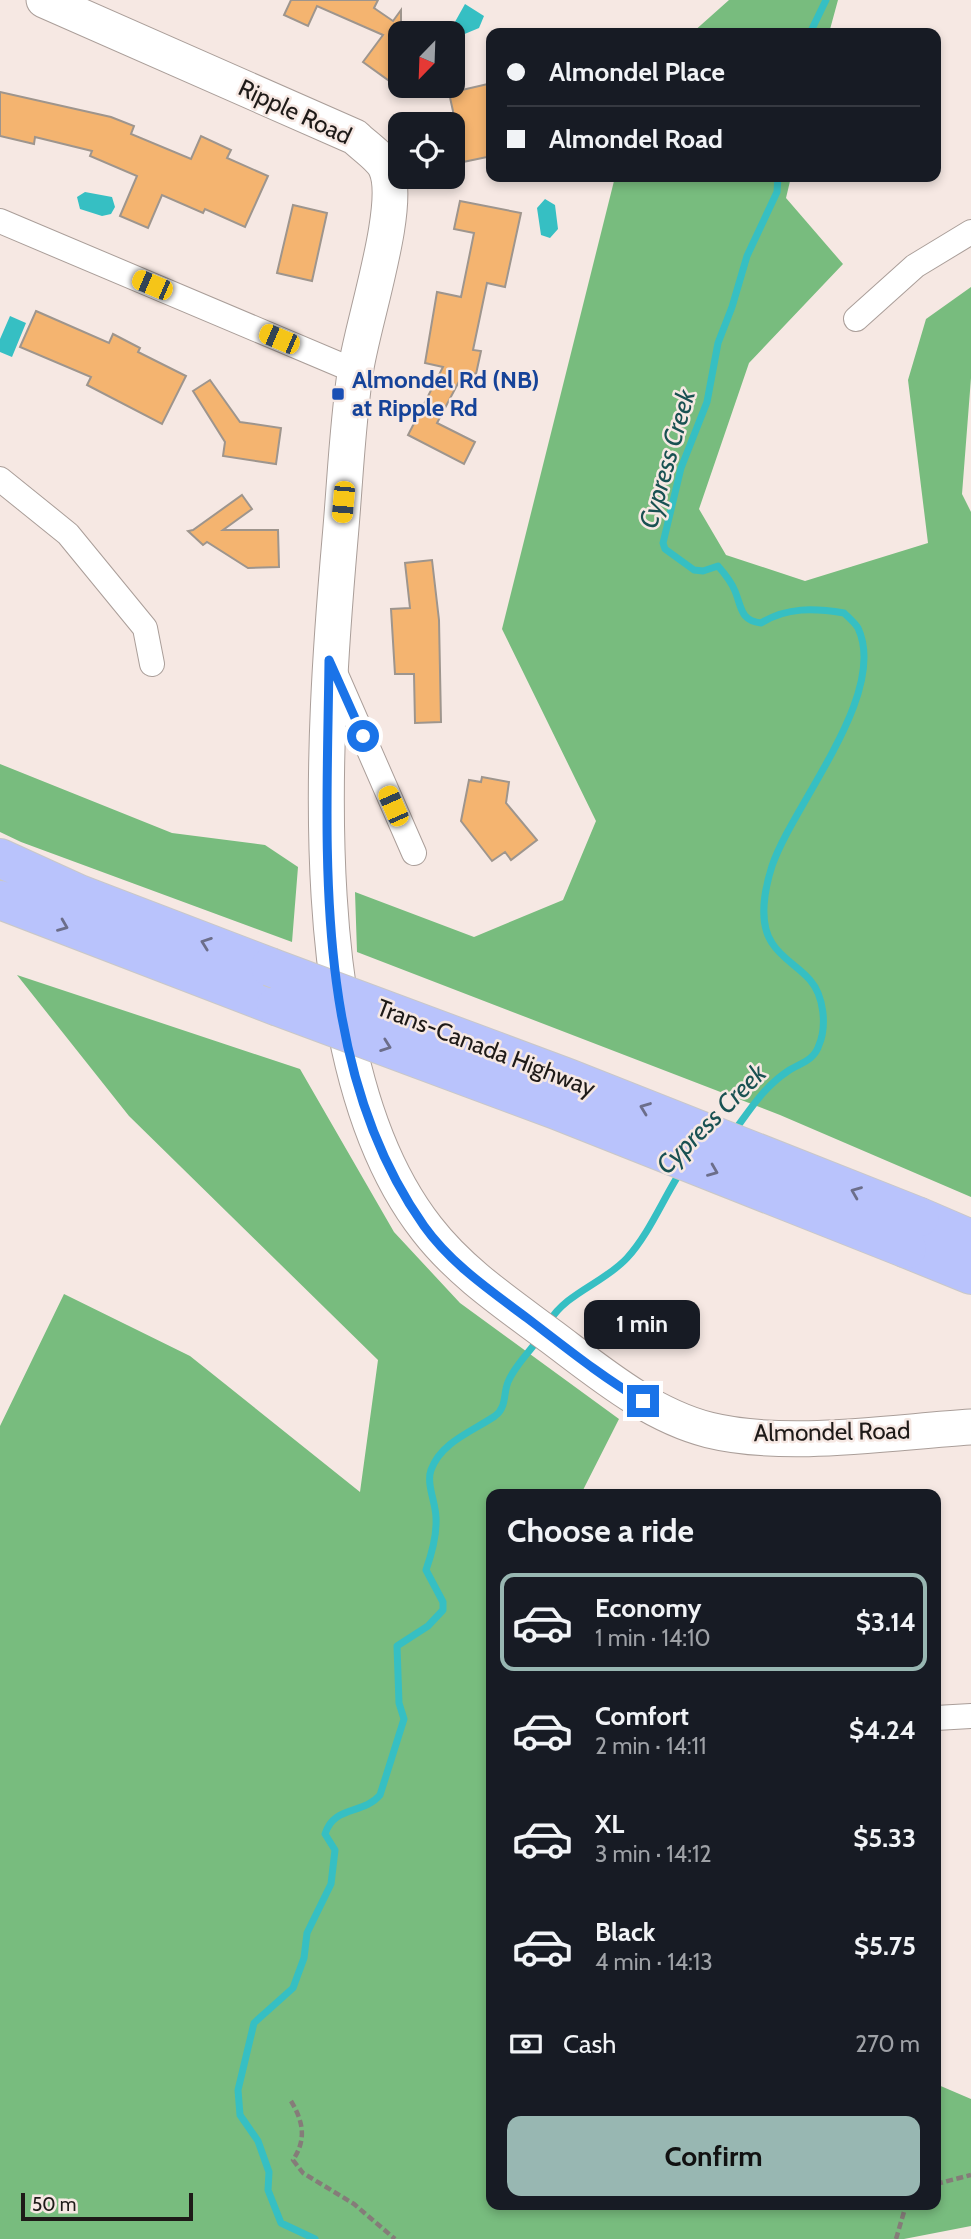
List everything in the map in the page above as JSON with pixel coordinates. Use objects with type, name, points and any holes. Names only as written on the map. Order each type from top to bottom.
[{"type":"highway","name":"Trans-Canada Highway","points":[[0,858],[79,894],[568,1078],[913,1233],[971,1275]]},
{"type":"highway","name":"Trans-Canada Highway","points":[[0,900],[556,1110],[913,1233],[971,1239]]},
{"type":"street","name":"Ripple Road","points":[[44,0],[355,137],[386,166],[391,201],[355,371]]},
{"type":"street","points":[[0,221],[355,371]]},
{"type":"street","points":[[856,319],[915,266],[971,232]]},
{"type":"street","name":"Almondel Road","points":[[355,371],[329,660],[329,859],[338,985],[348,1039],[374,1129],[390,1168],[425,1227],[483,1285],[611,1382],[677,1418],[709,1430],[763,1437],[971,1427]]},
{"type":"street","points":[[0,479],[68,534],[145,628],[152,664]]},
{"type":"street","points":[[329,660],[414,853]]},
{"type":"street","points":[[941,1718],[971,1716]]},
{"type":"path","points":[[291,2101],[300,2116],[303,2131],[302,2142],[293,2160],[303,2173],[354,2204],[395,2239]]},
{"type":"path","points":[[941,2183],[971,2175]]},
{"type":"path","points":[[896,2239],[905,2210]]},
{"type":"green space","points":[[729,0],[838,0],[830,28],[698,28]]},
{"type":"green space","points":[[614,182],[790,182],[786,198],[843,264],[749,363],[699,509],[726,555],[805,581],[928,543],[908,380],[926,319],[971,287],[971,378],[962,494],[971,512],[971,1197],[780,1115],[357,952],[355,892],[474,937],[563,900],[596,821],[502,629]]},
{"type":"green space","points":[[0,764],[172,833],[265,845],[298,867],[292,942],[0,832]]},
{"type":"green space","points":[[17,975],[300,1069],[394,1232],[460,1303],[619,1419],[584,1489],[486,1489],[486,2210],[941,2210],[941,2086],[971,2099],[971,2226],[904,2239],[0,2239],[0,1426],[64,1294],[190,1356],[360,1492],[378,1360],[129,1116]]},
{"type":"water","points":[[465,4],[484,16],[479,28],[466,33],[466,21],[455,21]]},
{"type":"water","points":[[85,192],[112,197],[115,207],[111,214],[102,216],[80,209],[77,197]]},
{"type":"water","points":[[545,199],[555,205],[558,229],[550,238],[541,235],[537,208]]},
{"type":"water","points":[[10,316],[26,323],[12,357],[0,352],[0,339]]},
{"type":"building","points":[[291,0],[378,0],[374,8],[393,21],[388,21],[388,80],[363,62],[383,35],[317,6],[308,26],[284,15]]},
{"type":"building","points":[[401,10],[401,21],[393,21]]},
{"type":"building","points":[[486,84],[486,157],[465,162],[465,112],[453,111],[450,98],[466,98],[466,89]]},
{"type":"building","points":[[0,92],[111,117],[134,126],[131,134],[191,159],[201,136],[231,150],[227,158],[268,176],[245,227],[205,209],[203,213],[162,195],[148,228],[120,216],[137,176],[90,156],[92,151],[35,137],[34,144],[0,136]]},
{"type":"building","points":[[460,201],[521,213],[505,287],[487,283],[473,350],[481,351],[476,374],[464,372],[437,423],[475,442],[464,464],[408,435],[443,367],[425,363],[437,292],[461,297],[474,233],[454,229]]},
{"type":"building","points":[[293,205],[327,213],[312,281],[277,273]]},
{"type":"building","points":[[36,311],[109,343],[113,334],[140,348],[138,352],[186,376],[162,424],[87,385],[91,377],[20,347]]},
{"type":"building","points":[[210,380],[240,422],[281,428],[276,464],[223,456],[225,442],[193,391]]},
{"type":"building","points":[[242,495],[252,509],[223,530],[278,530],[279,567],[248,568],[207,542],[203,545],[188,531]]},
{"type":"building","points":[[432,560],[439,620],[441,722],[415,723],[414,674],[395,674],[391,609],[410,608],[405,563]]},
{"type":"building","points":[[482,777],[509,782],[506,803],[537,840],[511,860],[505,852],[492,861],[461,821],[469,780],[481,782]]},
{"type":"waterway","name":"Cypress Creek","points":[[812,28],[826,0]]},
{"type":"waterway","name":"Cypress Creek","points":[[735,1130],[758,1098],[772,1084],[814,1055],[821,1037],[823,1011],[818,994],[810,980],[780,954],[772,943],[765,925],[765,894],[772,866],[783,841],[850,716],[861,684],[864,655],[858,628],[844,613],[801,610],[781,614],[761,623],[754,621],[745,616],[732,584],[718,566],[703,571],[694,570],[665,549],[663,543],[681,468],[707,402],[718,343],[747,256],[777,192],[778,182]]},
{"type":"waterway","name":"Cypress Creek","points":[[549,1322],[565,1303],[618,1267],[635,1249],[681,1171]]},
{"type":"waterway","name":"Cypress Creek","points":[[315,2239],[281,2223],[268,2190],[269,2172],[258,2141],[240,2115],[238,2090],[254,2023],[293,1988],[304,1958],[307,1933],[331,1884],[335,1850],[325,1834],[329,1825],[335,1818],[366,1805],[380,1795],[404,1719],[399,1703],[397,1646],[428,1626],[443,1610],[443,1602],[426,1570],[434,1544],[436,1525],[431,1470],[442,1452],[458,1438],[499,1412],[511,1376],[539,1338]]},
{"type":"place","name":"Almondel Rd (NB) at Ripple Rd","points":[[338,394]]},
{"type":"route","points":[[363,736],[329,660],[331,931],[348,1039],[360,1088],[382,1149],[409,1202],[425,1227],[451,1257],[568,1350],[611,1382],[643,1401]]}]
